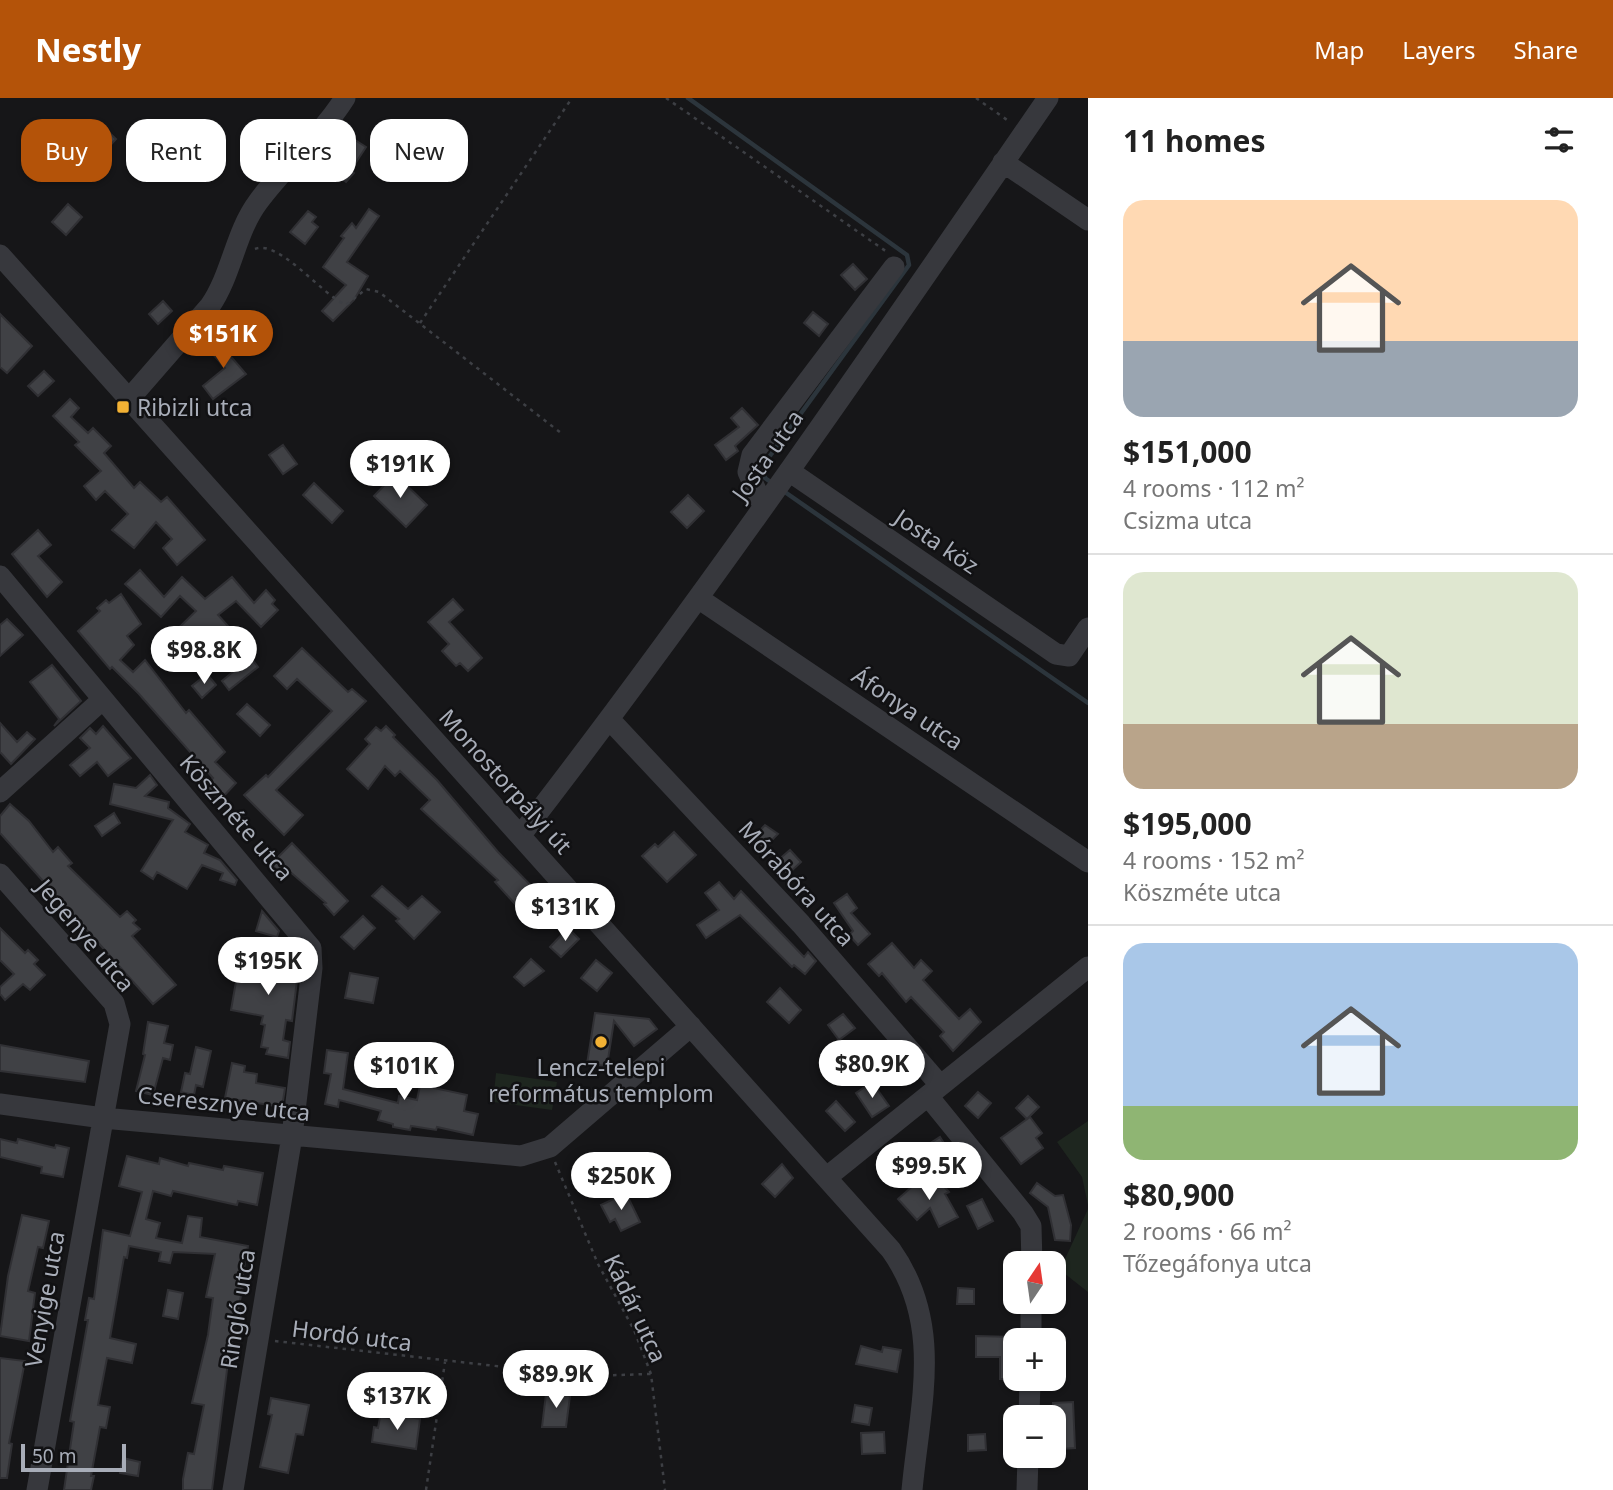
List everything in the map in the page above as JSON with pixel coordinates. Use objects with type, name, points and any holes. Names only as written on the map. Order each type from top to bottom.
[{"type":"street","points":[[130,398],[211,306],[222,289],[246,223],[257,203],[345,98]]},
{"type":"street","name":"Josta utca","points":[[520,836],[610,720],[698,598],[1048,98]]},
{"type":"street","points":[[1003,162],[1088,220]]},
{"type":"street","name":"Monostorpályi út","points":[[0,255],[827,1177],[903,1267],[921,1309],[925,1356],[912,1490]]},
{"type":"street","points":[[776,488],[748,472],[752,455],[894,267]]},
{"type":"street","name":"Josta köz","points":[[776,488],[1056,654],[1069,656],[1088,628]]},
{"type":"street","name":"Köszméte utca","points":[[0,576],[311,948],[312,968],[292,1136]]},
{"type":"street","name":"Áfonya utca","points":[[698,598],[1088,862]]},
{"type":"street","points":[[0,792],[102,699]]},
{"type":"street","name":"Mórabóra utca","points":[[610,720],[801,924],[934,1090],[1031,1226],[1032,1251]]},
{"type":"street","name":"Jegenye utca","points":[[0,874],[114,1003],[120,1024],[103,1118]]},
{"type":"street","points":[[827,1177],[1088,967]]},
{"type":"street","name":"Cseresznye utca","points":[[0,1104],[103,1118],[521,1156],[550,1147],[691,1026]]},
{"type":"street","name":"Venyige utca","points":[[37,1490],[103,1118]]},
{"type":"street","name":"Ringló utca","points":[[233,1490],[292,1136]]},
{"type":"street","points":[[1027,1490],[1028,1468]]},
{"type":"path","points":[[420,323],[572,98]]},
{"type":"path","points":[[666,98],[876,244],[889,254],[894,267]]},
{"type":"path","points":[[976,98],[1025,132]]},
{"type":"path","points":[[251,250],[261,246],[279,252],[338,302],[346,305],[352,303],[366,289],[379,292],[561,433]]},
{"type":"path","name":"Kádár utca","points":[[550,1147],[598,1264],[634,1330],[651,1374],[665,1490]]},
{"type":"path","name":"Hordó utca","points":[[258,1339],[584,1376],[651,1374]]},
{"type":"path","points":[[426,1490],[445,1362]]},
{"type":"shaded area","points":[[496,1073],[557,1082],[552,1110],[493,1102]]},
{"type":"shaded area","points":[[1088,1121],[1088,1205],[1082,1177],[1057,1142]]},
{"type":"shaded area","points":[[1088,1209],[1088,1292],[1066,1275],[1066,1257]]},
{"type":"building","points":[[356,141],[366,147],[356,162]]},
{"type":"building","points":[[68,204],[82,217],[66,235],[52,222]]},
{"type":"building","points":[[369,209],[379,216],[347,262],[368,276],[354,300],[333,321],[322,311],[346,285],[323,267],[344,238],[341,236],[352,223],[356,228]]},
{"type":"building","points":[[308,211],[316,217],[312,222],[318,227],[305,244],[290,232]]},
{"type":"building","points":[[853,264],[867,279],[855,290],[841,275]]},
{"type":"building","points":[[163,301],[172,311],[158,324],[149,314]]},
{"type":"building","points":[[813,312],[828,324],[819,336],[804,323]]},
{"type":"building","points":[[0,314],[32,346],[7,373],[0,367]]},
{"type":"building","points":[[214,337],[246,374],[213,399],[203,386],[225,368],[205,345]]},
{"type":"building","points":[[44,371],[54,381],[38,396],[28,386]]},
{"type":"building","points":[[70,399],[79,408],[71,417],[88,433],[93,428],[111,446],[104,453],[134,488],[140,482],[161,502],[167,497],[205,540],[177,565],[163,548],[172,539],[156,522],[134,548],[112,530],[128,514],[105,491],[96,500],[84,486],[101,471],[75,445],[79,442],[53,416]]},
{"type":"building","points":[[742,408],[758,425],[735,446],[738,451],[726,460],[715,445],[739,427],[731,418]]},
{"type":"building","points":[[283,445],[297,464],[283,474],[269,455]]},
{"type":"building","points":[[395,474],[427,505],[406,527],[374,496]]},
{"type":"building","points":[[314,483],[343,511],[332,523],[303,495]]},
{"type":"building","points":[[688,495],[704,511],[687,528],[671,512]]},
{"type":"building","points":[[38,530],[51,545],[38,556],[62,582],[47,597],[12,554]]},
{"type":"building","points":[[140,570],[164,597],[182,577],[205,599],[232,577],[254,603],[266,590],[275,600],[272,604],[278,610],[261,627],[236,601],[218,615],[244,644],[242,646],[258,667],[229,690],[222,681],[234,671],[220,655],[204,668],[183,645],[168,658],[159,647],[196,611],[180,596],[161,617],[125,584]]},
{"type":"building","points":[[121,594],[141,624],[127,636],[134,645],[120,660],[133,672],[145,660],[186,713],[189,710],[225,752],[215,762],[236,783],[220,800],[205,786],[213,778],[139,694],[112,667],[110,669],[78,631],[100,611],[97,608],[106,600],[109,603]]},
{"type":"building","points":[[453,599],[463,610],[449,622],[482,658],[468,671],[460,663],[456,666],[442,651],[449,644],[428,622]]},
{"type":"building","points":[[7,619],[23,635],[0,656],[0,625]]},
{"type":"building","points":[[302,648],[348,692],[352,689],[366,701],[276,790],[303,815],[284,835],[244,795],[266,775],[268,777],[332,711],[297,679],[287,689],[274,676]]},
{"type":"building","points":[[52,665],[81,701],[54,726],[59,719],[30,682]]},
{"type":"building","points":[[207,674],[216,685],[202,698],[192,686]]},
{"type":"building","points":[[247,704],[270,725],[260,736],[237,714]]},
{"type":"building","points":[[0,723],[17,742],[27,732],[35,739],[11,764],[0,752]]},
{"type":"building","points":[[103,726],[131,758],[108,776],[97,762],[80,776],[70,765],[90,748],[80,738],[90,728],[96,734]]},
{"type":"building","points":[[386,726],[395,735],[393,737],[437,780],[498,852],[552,907],[534,925],[495,882],[498,880],[421,809],[430,800],[400,771],[395,776],[385,766],[368,789],[347,769],[370,744],[365,739],[376,727],[381,731]]},
{"type":"building","points":[[150,775],[157,785],[145,796],[169,802],[168,808],[190,824],[185,832],[208,845],[204,853],[220,860],[237,880],[235,885],[220,880],[223,873],[202,865],[187,889],[157,872],[153,879],[141,871],[173,820],[110,804],[114,784],[136,788]]},
{"type":"building","points":[[10,804],[29,821],[53,852],[58,847],[72,863],[68,866],[120,917],[127,911],[136,920],[133,923],[140,929],[132,936],[176,985],[153,1004],[0,833],[0,816]]},
{"type":"building","points":[[114,813],[120,823],[102,836],[95,826]]},
{"type":"building","points":[[765,825],[778,834],[764,848],[754,837]]},
{"type":"building","points":[[674,832],[696,855],[667,882],[642,856],[655,844],[658,847]]},
{"type":"building","points":[[292,843],[348,901],[334,915],[324,904],[326,903],[288,870],[282,875],[271,864]]},
{"type":"building","points":[[790,850],[801,862],[788,874],[777,861]]},
{"type":"building","points":[[719,882],[734,899],[741,891],[804,957],[808,952],[816,961],[805,974],[794,965],[792,967],[740,915],[706,938],[697,925],[719,910],[705,893]]},
{"type":"building","points":[[382,886],[408,909],[422,896],[440,912],[414,939],[396,921],[399,919],[372,896]]},
{"type":"building","points":[[847,894],[857,908],[851,913],[870,934],[858,945],[849,935],[853,931],[834,903]]},
{"type":"building","points":[[262,911],[279,931],[277,937],[256,931]]},
{"type":"building","points":[[363,916],[375,928],[354,949],[341,937]]},
{"type":"building","points":[[0,928],[25,953],[28,950],[38,960],[34,964],[45,975],[30,990],[23,984],[5,1000],[0,994],[0,987],[14,974],[0,960]]},
{"type":"building","points":[[568,928],[579,939],[561,957],[550,947]]},
{"type":"building","points":[[892,943],[914,968],[921,960],[932,971],[923,980],[959,1019],[970,1009],[981,1022],[953,1051],[940,1036],[944,1032],[911,997],[906,1002],[882,973],[879,976],[868,964]]},
{"type":"building","points":[[241,953],[299,964],[292,1021],[286,1020],[283,1040],[290,1042],[288,1058],[266,1054],[268,1048],[261,1047],[265,1025],[261,1024],[263,1016],[231,1010]]},
{"type":"building","points":[[531,959],[544,971],[524,986],[514,977]]},
{"type":"building","points":[[596,960],[612,973],[597,991],[581,978]]},
{"type":"building","points":[[350,973],[378,978],[373,1003],[345,998]]},
{"type":"building","points":[[780,988],[801,1010],[789,1023],[767,1002]]},
{"type":"building","name":"Lencz-telepi református templom","points":[[595,1013],[649,1019],[657,1029],[634,1046],[614,1021],[607,1066],[587,1064]]},
{"type":"building","points":[[843,1014],[855,1028],[839,1040],[828,1025]]},
{"type":"building","points":[[148,1022],[168,1026],[164,1043],[173,1045],[170,1060],[163,1058],[153,1095],[136,1091],[145,1055]]},
{"type":"building","points":[[0,1045],[89,1061],[85,1082],[0,1071]]},
{"type":"building","points":[[196,1047],[211,1051],[203,1087],[196,1085],[194,1095],[181,1092],[185,1073],[190,1074]]},
{"type":"building","points":[[327,1050],[348,1053],[343,1089],[398,1103],[399,1096],[417,1100],[422,1076],[436,1079],[434,1088],[467,1095],[464,1111],[478,1114],[473,1135],[437,1127],[436,1130],[411,1126],[410,1130],[393,1127],[393,1124],[378,1120],[381,1111],[339,1100],[338,1107],[325,1104],[331,1074],[324,1073]]},
{"type":"building","points":[[232,1063],[245,1066],[244,1072],[257,1074],[256,1083],[285,1088],[282,1107],[225,1098]]},
{"type":"building","points":[[872,1082],[889,1106],[872,1117],[856,1093]]},
{"type":"building","points":[[978,1092],[991,1103],[978,1118],[965,1106]]},
{"type":"building","points":[[1028,1096],[1039,1107],[1027,1119],[1016,1108]]},
{"type":"building","points":[[836,1101],[855,1122],[845,1131],[826,1111]]},
{"type":"building","points":[[1030,1117],[1042,1133],[1036,1138],[1043,1148],[1021,1164],[1001,1138]]},
{"type":"building","points":[[940,1137],[949,1151],[924,1166],[915,1153]]},
{"type":"building","points":[[0,1139],[17,1143],[18,1139],[55,1148],[56,1145],[69,1148],[63,1177],[41,1173],[42,1167],[0,1157]]},
{"type":"building","points":[[127,1156],[159,1164],[160,1158],[188,1166],[189,1163],[223,1170],[224,1166],[263,1173],[257,1205],[238,1201],[237,1205],[173,1191],[171,1196],[153,1191],[146,1219],[160,1223],[156,1238],[182,1243],[188,1216],[202,1218],[200,1237],[248,1246],[229,1354],[212,1490],[183,1490],[183,1479],[188,1453],[194,1454],[204,1405],[192,1403],[208,1335],[213,1298],[206,1297],[215,1254],[173,1252],[170,1263],[159,1261],[161,1252],[129,1246],[127,1258],[124,1257],[110,1338],[136,1344],[132,1363],[107,1358],[98,1405],[110,1407],[106,1428],[100,1427],[91,1490],[64,1490],[74,1422],[70,1421],[88,1320],[85,1320],[89,1298],[94,1299],[103,1230],[130,1236],[142,1192],[119,1186]]},
{"type":"building","points":[[782,1164],[793,1178],[775,1197],[762,1184]]},
{"type":"building","points":[[924,1176],[934,1187],[940,1182],[949,1192],[945,1194],[958,1217],[939,1227],[930,1208],[917,1220],[898,1199]]},
{"type":"building","points":[[1037,1183],[1055,1196],[1063,1195],[1071,1225],[1070,1241],[1055,1240],[1048,1207],[1030,1193]]},
{"type":"building","points":[[626,1193],[640,1222],[621,1231],[615,1219],[610,1222],[601,1205]]},
{"type":"building","points":[[982,1199],[993,1221],[978,1229],[967,1206]]},
{"type":"building","points":[[22,1215],[49,1221],[43,1248],[38,1247],[28,1291],[35,1293],[29,1341],[0,1336],[8,1276]]},
{"type":"building","points":[[958,1288],[974,1289],[974,1304],[957,1304]]},
{"type":"building","points":[[168,1290],[183,1293],[178,1319],[163,1316]]},
{"type":"building","points":[[976,1336],[1003,1337],[1003,1379],[1000,1379],[1000,1357],[976,1357]]},
{"type":"building","points":[[861,1346],[882,1352],[883,1347],[901,1350],[897,1372],[856,1364]]},
{"type":"building","points":[[0,1358],[25,1361],[9,1443],[12,1444],[7,1478],[0,1478]]},
{"type":"building","points":[[551,1392],[570,1396],[566,1427],[542,1427],[546,1394]]},
{"type":"building","points":[[271,1398],[309,1405],[303,1435],[296,1434],[288,1473],[260,1467],[272,1415],[268,1414]]},
{"type":"building","points":[[1073,1402],[1075,1448],[1066,1449],[1066,1405],[1053,1403]]},
{"type":"building","points":[[855,1405],[872,1408],[869,1425],[852,1422]]},
{"type":"building","points":[[404,1416],[420,1419],[416,1449],[372,1442],[374,1427],[378,1428],[380,1417],[403,1420]]},
{"type":"building","points":[[884,1432],[885,1453],[862,1454],[861,1433]]},
{"type":"building","points":[[985,1434],[986,1450],[968,1451],[968,1435]]},
{"type":"building","points":[[123,1458],[140,1462],[138,1476],[120,1473]]},
{"type":"waterway","points":[[688,98],[907,255],[909,265],[764,464],[765,478],[772,483]]},
{"type":"waterway","points":[[782,490],[1088,703]]},
{"type":"place","name":"Ribizli utca","points":[[123,407]]},
{"type":"place","name":"Lencz-telepi református templom","points":[[601,1042]]}]
